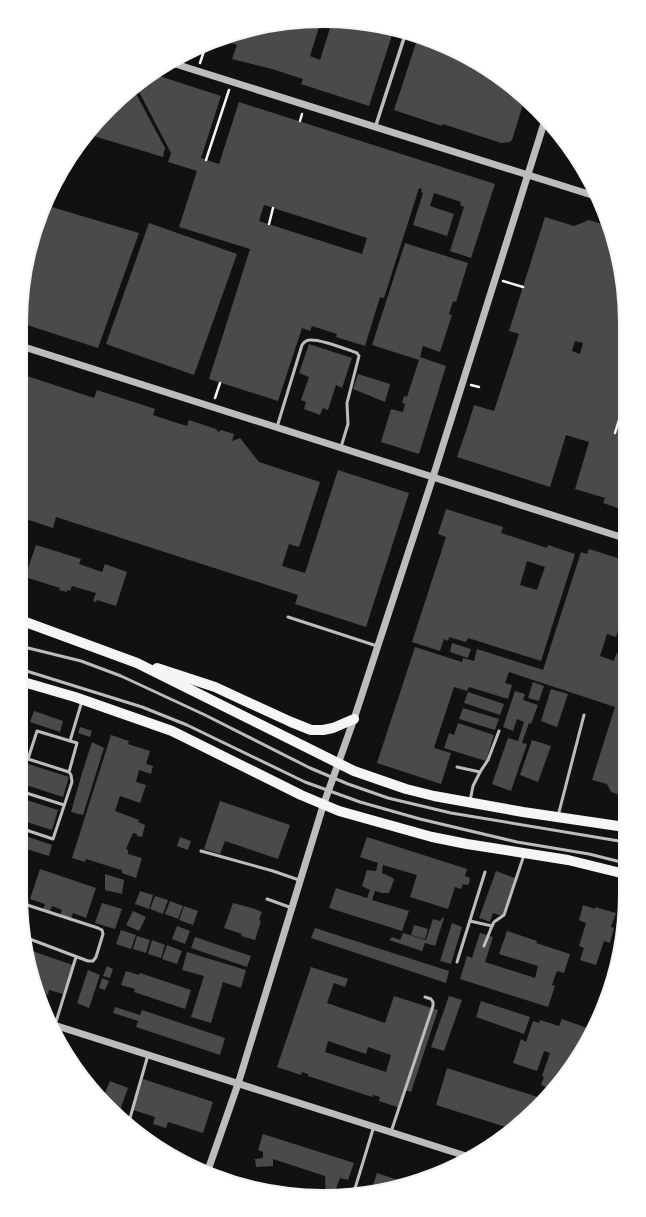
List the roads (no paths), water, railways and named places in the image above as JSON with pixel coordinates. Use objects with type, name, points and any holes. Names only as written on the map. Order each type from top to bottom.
[{"type":"main road","points":[[27,623],[137,663],[168,671],[215,687],[311,730],[333,728],[354,719]]},
{"type":"main road","points":[[137,663],[338,764],[406,789],[470,803],[558,818],[619,825]]},
{"type":"main road","points":[[27,683],[82,699],[172,731],[323,806],[432,837],[576,862],[619,873]]},
{"type":"street","points":[[375,128],[404,38]]},
{"type":"street","points":[[179,65],[589,194]]},
{"type":"street","points":[[209,1167],[238,1084],[323,806],[354,719],[433,477],[543,125]]},
{"type":"street","points":[[27,348],[619,536]]},
{"type":"street","points":[[59,1027],[462,1155]]},
{"type":"lane","points":[[277,427],[302,345],[305,341],[310,340],[337,346],[357,353],[359,356],[348,403],[348,424],[341,448]]},
{"type":"lane","points":[[288,617],[377,646]]},
{"type":"lane","points":[[27,648],[81,661],[121,676],[205,715],[310,768],[388,798],[425,808],[619,841]]},
{"type":"lane","points":[[27,672],[153,712],[187,725],[328,792],[420,819],[518,842],[589,854],[619,862]]},
{"type":"lane","points":[[70,741],[82,699]]},
{"type":"lane","points":[[558,818],[584,715]]},
{"type":"lane","points":[[27,830],[53,839],[72,782],[69,772],[77,743],[37,731],[28,759],[69,772]]},
{"type":"lane","points":[[470,803],[473,786],[488,760],[498,731]]},
{"type":"lane","points":[[457,767],[480,772]]},
{"type":"lane","points":[[27,794],[64,805]]},
{"type":"lane","points":[[201,851],[273,871],[301,881]]},
{"type":"lane","points":[[484,946],[494,922],[504,915],[525,853]]},
{"type":"lane","points":[[457,962],[485,872]]},
{"type":"lane","points":[[267,899],[293,908]]},
{"type":"lane","points":[[28,904],[102,930],[104,934],[96,958],[93,961],[76,957],[31,940]]},
{"type":"lane","points":[[470,921],[492,926]]},
{"type":"lane","points":[[56,1020],[76,957]]},
{"type":"lane","points":[[391,1132],[433,1006],[431,999],[425,997]]},
{"type":"lane","points":[[130,1118],[148,1055]]},
{"type":"lane","points":[[355,1188],[374,1126]]}]
